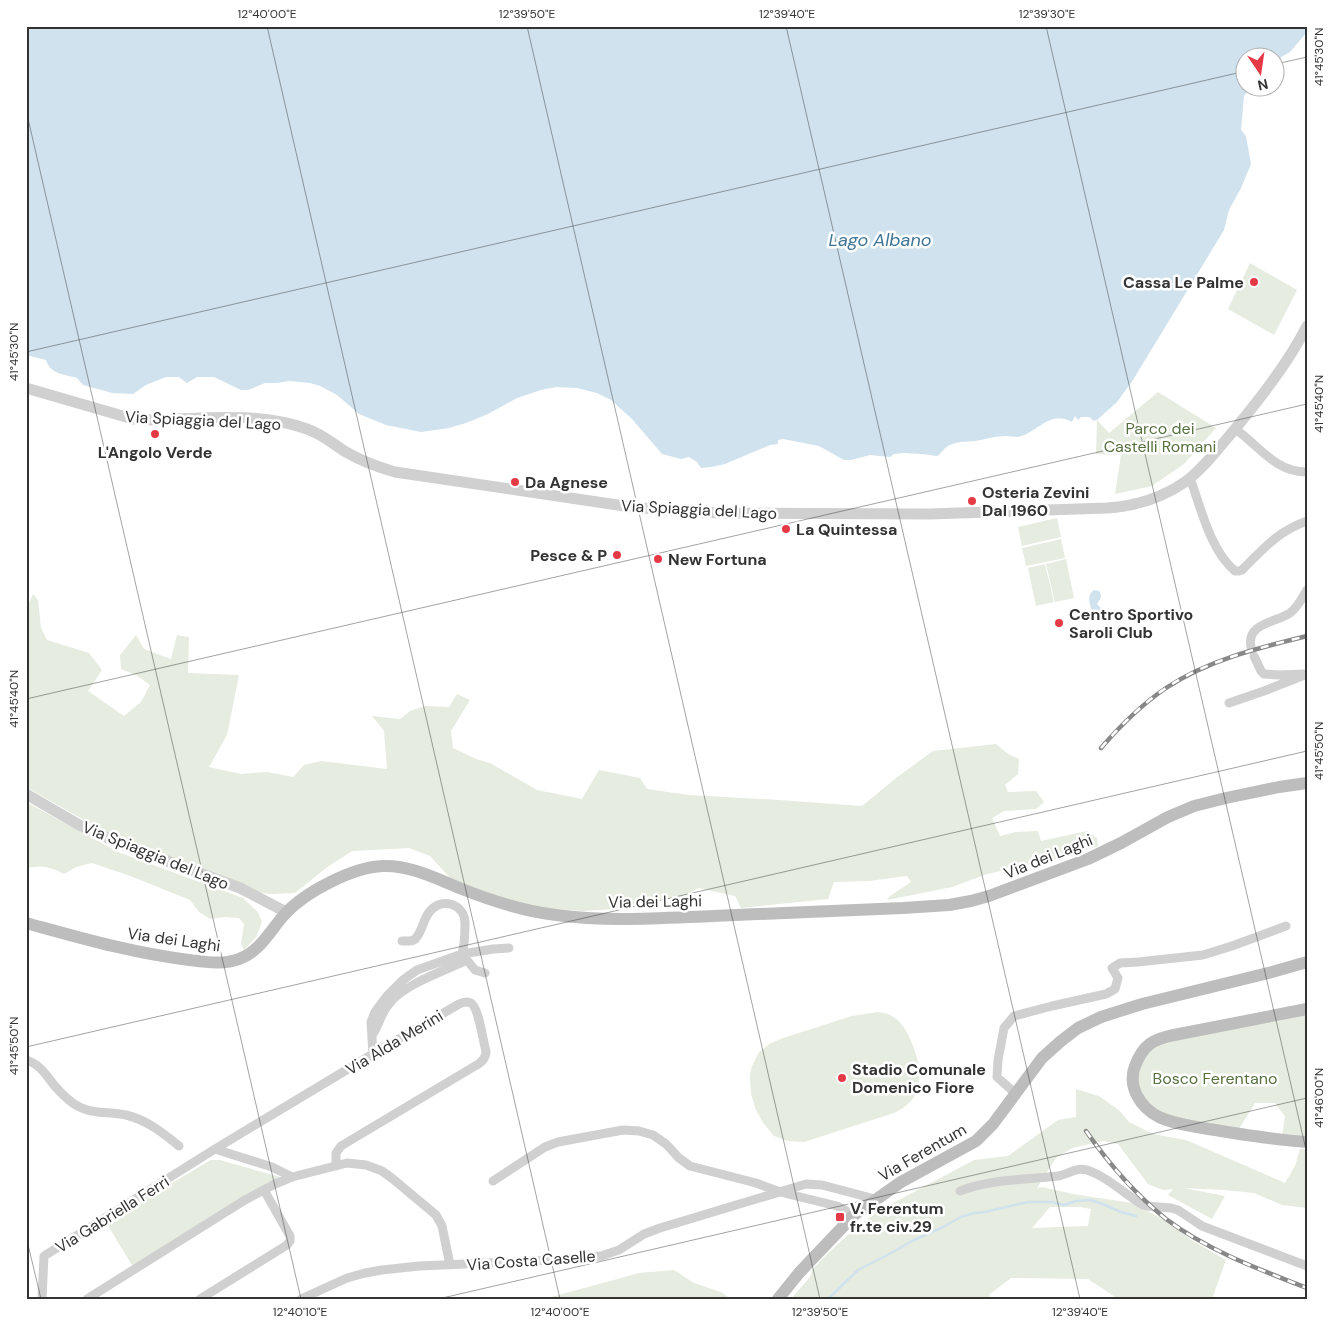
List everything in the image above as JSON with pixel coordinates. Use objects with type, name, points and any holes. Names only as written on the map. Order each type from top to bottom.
[{"type":"main road","name":"Via dei Laghi","points":[[26,923],[130,950],[179,958],[226,962],[241,959],[252,952],[260,945],[286,912],[313,892],[364,868],[386,865],[416,871],[480,896],[518,908],[575,917],[659,918],[944,906],[989,896],[1079,862],[1120,844],[1168,817],[1194,806],[1279,787],[1307,783]]},
{"type":"main road","name":"Via Ferentum","points":[[778,1299],[799,1272],[854,1215],[901,1182],[976,1141],[993,1124],[1036,1065],[1047,1053],[1078,1028],[1096,1019],[1155,1000],[1307,962]]},
{"type":"main road","points":[[1307,1009],[1174,1034],[1159,1039],[1146,1046],[1142,1051],[1132,1076],[1134,1088],[1141,1102],[1151,1112],[1166,1120],[1244,1135],[1307,1142]]},
{"type":"street","name":"Via Spiaggia del Lago","points":[[26,388],[144,420],[246,419],[285,423],[313,431],[357,458],[378,467],[400,473],[651,510],[720,513],[930,514],[1107,508],[1134,505],[1151,500],[1190,478],[1207,462],[1262,395],[1303,339],[1307,326]]},
{"type":"street","points":[[1235,429],[1280,466],[1292,471],[1307,472]]},
{"type":"street","points":[[1190,478],[1213,542],[1235,571],[1242,570],[1267,544],[1281,533],[1307,521]]},
{"type":"street","points":[[1307,590],[1291,612],[1259,626],[1250,638],[1253,651],[1264,674],[1307,674]]},
{"type":"street","points":[[1229,703],[1307,674]]},
{"type":"street","name":"Via Spiaggia del Lago","points":[[26,794],[101,836],[240,888],[286,912]]},
{"type":"street","points":[[402,941],[411,941],[418,935],[432,909],[440,904],[449,904],[462,910],[465,916],[462,958]]},
{"type":"street","points":[[1015,1093],[997,1077],[1004,1028],[1014,1016],[1106,994],[1115,988],[1118,978],[1112,968],[1120,963],[1203,955],[1286,926]]},
{"type":"street","points":[[373,1054],[371,1022],[375,1012],[387,996],[403,980],[420,968],[445,960],[462,958],[493,949],[509,948]]},
{"type":"street","points":[[462,958],[475,970],[484,973]]},
{"type":"street","name":"Via Alda Merini","points":[[215,1149],[459,1004],[471,1003],[476,1009],[486,1054],[483,1060],[478,1065],[341,1146],[336,1153],[336,1166]]},
{"type":"street","points":[[26,1060],[37,1064],[55,1086],[74,1104],[86,1110],[135,1117],[157,1128],[179,1146]]},
{"type":"street","points":[[493,1182],[545,1147],[558,1142],[631,1130],[653,1135],[690,1166],[837,1206],[854,1215]]},
{"type":"street","points":[[215,1149],[272,1167],[292,1177]]},
{"type":"street","name":"Via Gabriella Ferri","points":[[42,1299],[44,1256],[215,1149]]},
{"type":"street","points":[[87,1299],[264,1190],[292,1177],[347,1163],[373,1167],[391,1177],[432,1210],[440,1222],[450,1265]]},
{"type":"street","points":[[960,1191],[972,1186],[1010,1180],[1060,1176],[1078,1168],[1084,1169],[1104,1178],[1142,1204],[1178,1210],[1202,1226],[1307,1266]]},
{"type":"street","name":"Via Costa Caselle","points":[[301,1299],[342,1280],[369,1272],[404,1268],[601,1256],[620,1250],[644,1234],[660,1228],[802,1185],[813,1184],[875,1199]]},
{"type":"street","points":[[200,1299],[289,1242],[290,1236],[264,1190]]},
{"type":"green space","points":[[1250,263],[1297,290],[1274,335],[1228,309]]},
{"type":"green space","name":"Parco dei Castelli Romani","points":[[1158,392],[1216,428],[1184,464],[1152,486],[1115,494],[1121,455],[1096,454],[1097,420],[1109,433]]},
{"type":"green space","points":[[1057,518],[1061,537],[1022,546],[1018,527]]},
{"type":"green space","points":[[1061,539],[1065,558],[1026,566],[1022,548]]},
{"type":"green space","points":[[1066,559],[1074,598],[1055,602],[1046,564]]},
{"type":"green space","points":[[1045,564],[1054,602],[1036,606],[1028,568]]},
{"type":"green space","points":[[33,594],[38,600],[41,628],[47,640],[89,653],[102,670],[88,691],[124,716],[141,702],[150,685],[136,675],[121,669],[120,655],[136,635],[144,649],[171,659],[177,635],[189,637],[188,673],[239,675],[227,735],[209,767],[241,774],[267,772],[293,777],[304,765],[321,761],[387,769],[384,731],[372,716],[400,719],[410,711],[425,706],[449,707],[457,694],[470,700],[451,731],[453,748],[476,759],[490,763],[537,790],[582,799],[599,770],[640,778],[647,789],[689,795],[862,806],[933,751],[996,744],[1008,754],[1019,759],[1018,774],[1005,785],[1008,792],[1036,791],[1044,802],[1036,809],[1004,811],[992,818],[1000,836],[1016,832],[1038,831],[1041,841],[1087,831],[1097,838],[1098,846],[1050,861],[987,874],[952,887],[887,900],[911,882],[907,876],[869,881],[834,882],[828,899],[741,908],[735,896],[698,888],[684,897],[643,902],[615,909],[582,911],[540,908],[500,897],[452,880],[430,856],[409,848],[352,851],[326,868],[295,893],[270,894],[250,891],[124,843],[26,787],[26,605]]},
{"type":"green space","points":[[26,802],[118,852],[243,898],[258,912],[262,922],[256,937],[244,950],[241,944],[244,924],[239,918],[210,919],[199,912],[190,900],[92,863],[76,867],[64,874],[45,867],[26,869]]},
{"type":"green space","points":[[878,1012],[888,1014],[896,1019],[912,1042],[921,1070],[919,1070],[919,1085],[911,1101],[894,1113],[804,1142],[787,1141],[774,1136],[756,1110],[751,1094],[750,1075],[759,1052],[771,1043],[783,1038],[852,1016]]},
{"type":"green space","name":"Bosco Ferentano","points":[[1307,1013],[1307,1136],[1282,1136],[1285,1116],[1275,1103],[1255,1103],[1239,1129],[1178,1120],[1146,1104],[1137,1085],[1143,1055],[1153,1044]]},
{"type":"green space","points":[[1076,1089],[1099,1096],[1120,1111],[1129,1122],[1153,1134],[1186,1140],[1285,1183],[1295,1166],[1300,1149],[1307,1149],[1307,1208],[1282,1205],[1254,1193],[1184,1188],[1225,1196],[1212,1219],[1168,1195],[1173,1189],[1163,1190],[1148,1184],[1118,1144],[1103,1141],[1072,1148],[1056,1158],[1037,1188],[1042,1187],[1132,1203],[1159,1217],[1193,1241],[1226,1260],[1212,1299],[1118,1299],[1088,1279],[1011,1278],[990,1294],[989,1299],[791,1299],[810,1277],[812,1270],[828,1253],[858,1226],[880,1210],[974,1160],[1008,1156],[1058,1120],[1076,1117]],"holes":[[[1050,1207],[1091,1209],[1088,1226],[1032,1228]]]},
{"type":"green space","points":[[211,1160],[220,1160],[280,1177],[133,1267],[106,1222]]},
{"type":"green space","points":[[674,1270],[694,1283],[721,1292],[731,1299],[544,1299],[639,1273]]},
{"type":"water","name":"Lago Albano","points":[[26,26],[1307,26],[1307,32],[1286,54],[1286,48],[1236,48],[1236,98],[1244,98],[1241,130],[1246,136],[1251,164],[1229,210],[1224,230],[1133,380],[1117,402],[1094,421],[1089,417],[1081,417],[1078,420],[1075,416],[1072,422],[1057,418],[1018,437],[998,436],[955,443],[937,456],[903,453],[894,454],[890,457],[870,455],[844,460],[819,446],[783,439],[778,440],[778,444],[770,445],[725,464],[701,468],[697,462],[689,457],[681,459],[662,454],[632,419],[611,400],[597,393],[577,388],[556,387],[541,390],[517,398],[488,414],[466,423],[449,428],[421,432],[386,425],[359,414],[337,395],[310,383],[289,381],[265,383],[248,390],[241,390],[214,377],[197,377],[187,383],[179,377],[166,377],[146,385],[133,394],[112,393],[83,385],[77,378],[63,375],[51,369],[46,360],[26,355]]},
{"type":"water","points":[[1094,590],[1099,591],[1101,594],[1097,604],[1101,610],[1096,613],[1092,612],[1089,600],[1090,594]]},
{"type":"waterway","points":[[828,1299],[858,1270],[912,1241],[961,1217],[974,1213],[1028,1202],[1052,1202],[1064,1205],[1076,1201],[1091,1200],[1136,1216]]},
{"type":"railway","points":[[1101,748],[1139,709],[1182,678],[1216,662],[1270,645],[1307,636]]},
{"type":"railway","points":[[1086,1131],[1123,1178],[1166,1219],[1198,1240],[1216,1249],[1307,1288]]},
{"type":"place","name":"Cassa Le Palme","points":[[1254,282]]},
{"type":"place","name":"L'Angolo Verde","points":[[155,434]]},
{"type":"place","name":"Da Agnese","points":[[515,482]]},
{"type":"place","name":"Osteria Zevini Dal 1960","points":[[972,501]]},
{"type":"place","name":"La Quintessa","points":[[786,529]]},
{"type":"place","name":"Pesce & P","points":[[617,555]]},
{"type":"place","name":"New Fortuna","points":[[658,559]]},
{"type":"place","name":"Centro Sportivo Saroli Club","points":[[1059,623]]},
{"type":"place","name":"Stadio Comunale Domenico Fiore","points":[[842,1078]]},
{"type":"place","name":"V. Ferentum fr.te civ.29","points":[[840,1217]]}]
